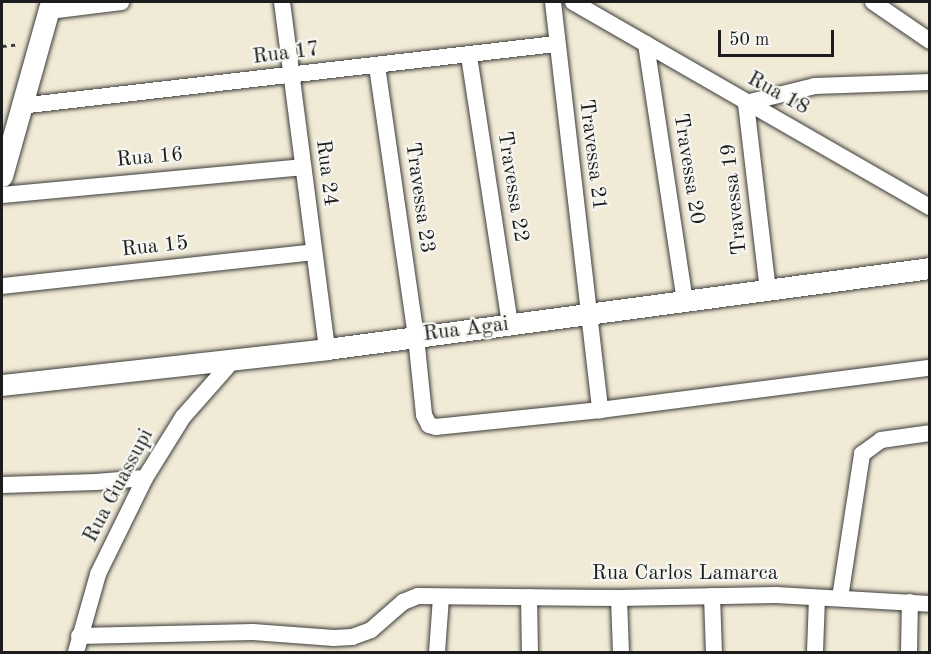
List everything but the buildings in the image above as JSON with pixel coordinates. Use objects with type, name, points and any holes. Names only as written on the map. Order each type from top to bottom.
[{"type":"street","points":[[2,176],[50,6],[121,2]]},
{"type":"street","name":"Rua 24","points":[[282,2],[327,349]]},
{"type":"street","name":"Travessa 21","points":[[553,2],[556,44],[600,410]]},
{"type":"street","name":"Rua 18","points":[[573,2],[930,207]]},
{"type":"street","points":[[873,2],[930,41]]},
{"type":"street","name":"Rua 17","points":[[20,106],[291,77],[556,44]]},
{"type":"street","name":"Travessa 20","points":[[646,44],[685,302]]},
{"type":"street","name":"Travessa 22","points":[[469,56],[510,325]]},
{"type":"street","name":"Travessa 23","points":[[377,66],[416,337],[424,415],[429,425],[436,427],[600,410]]},
{"type":"street","points":[[747,103],[815,86],[930,82]]},
{"type":"street","name":"Travessa 19","points":[[747,103],[768,291]]},
{"type":"street","name":"Rua 16","points":[[2,195],[302,167]]},
{"type":"street","name":"Rua 15","points":[[2,286],[313,252]]},
{"type":"street","name":"Rua Agai","points":[[2,385],[327,349],[930,268]]},
{"type":"street","name":"Rua Guassupi","points":[[77,644],[99,574],[146,477],[183,417],[235,358]]},
{"type":"street","points":[[600,410],[930,368]]},
{"type":"street","points":[[840,598],[862,454],[881,440],[930,433]]},
{"type":"street","points":[[2,485],[96,483],[146,477]]},
{"type":"street","name":"Rua Carlos Lamarca","points":[[77,644],[253,632],[334,638],[352,637],[371,630],[403,602],[418,596],[620,598],[776,595],[930,604]]},
{"type":"street","points":[[712,596],[714,652]]},
{"type":"street","points":[[437,652],[441,597]]},
{"type":"street","points":[[529,597],[530,652]]},
{"type":"street","points":[[620,598],[621,652]]},
{"type":"street","points":[[815,652],[817,598]]},
{"type":"street","points":[[909,652],[910,602]]}]
